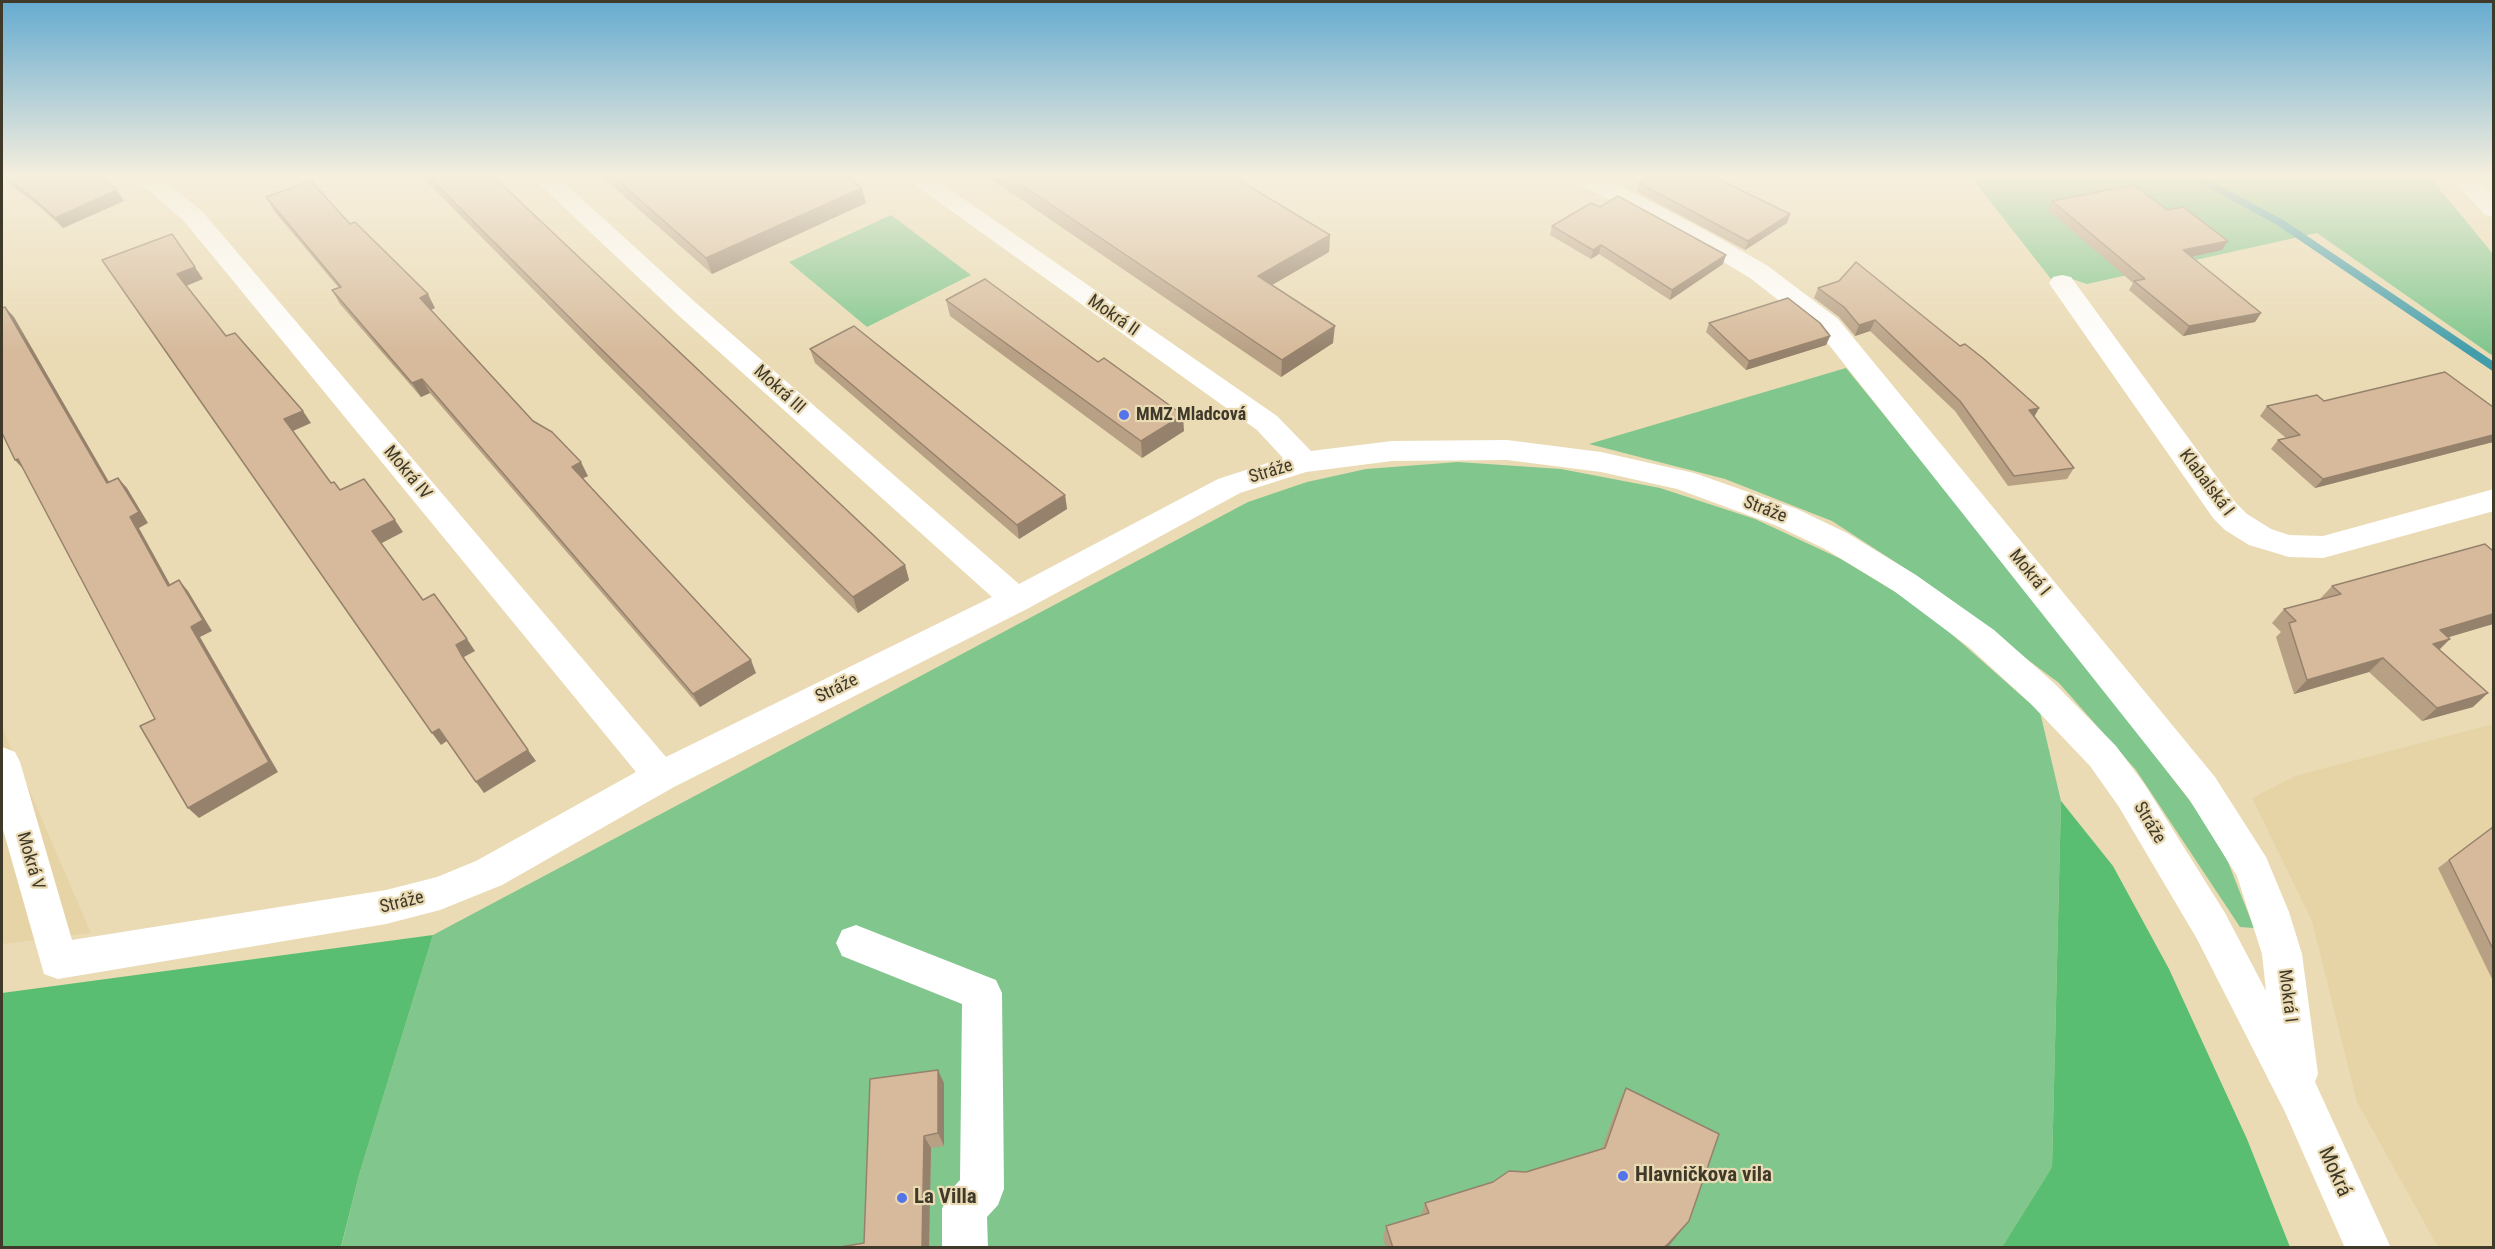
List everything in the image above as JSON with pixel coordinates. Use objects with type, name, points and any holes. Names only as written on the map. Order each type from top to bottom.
[{"type":"street","name":"Mokrá IV","points":[[209,235],[661,776]]},
{"type":"street","name":"Mokrá III","points":[[607,235],[1016,600]]},
{"type":"street","name":"Mokrá II","points":[[999,235],[1267,423],[1304,462]]},
{"type":"street","name":"Mokrá I","points":[[1696,235],[1796,297],[1828,325],[2202,788],[2253,869],[2270,912],[2282,954],[2300,1097]]},
{"type":"street","name":"Klabalská I","points":[[2062,283],[2224,510],[2241,525],[2260,537],[2289,546],[2323,547],[2493,500]]},
{"type":"street","name":"Stráže","points":[[58,961],[297,924],[440,894],[489,873],[661,776],[1016,600],[1229,486],[1304,462],[1392,451],[1452,448],[1507,450],[1601,462],[1683,480],[1786,517],[1836,541],[1905,583],[1982,639],[2043,694],[2103,756],[2132,796],[2211,926],[2300,1097]]},
{"type":"street","name":"Mokrá V","points":[[2,762],[58,961]]},
{"type":"street","points":[[856,943],[982,993],[982,1189],[964,1209],[965,1248]]},
{"type":"street","name":"Mokrá","points":[[2300,1097],[2368,1248]]},
{"type":"shaded area","points":[[2493,724],[2493,1247],[2438,1247],[2357,1102],[2312,921],[2252,798],[2295,776]]},
{"type":"shaded area","points":[[2,727],[91,933],[2,944]]},
{"type":"green space","points":[[847,235],[918,235],[971,275],[867,327],[789,262]]},
{"type":"green space","points":[[2017,235],[2307,235],[2087,284],[2072,279],[2051,279]]},
{"type":"green space","points":[[2320,235],[2478,235],[2493,254],[2493,356]]},
{"type":"green space","points":[[1846,368],[2056,626],[2203,818],[2228,862],[2254,928],[2240,927],[2136,770],[2059,683],[1906,569],[1832,521],[1725,479],[1589,444]]},
{"type":"green space","points":[[1458,462],[1561,469],[1660,488],[1755,519],[1841,559],[1922,608],[2040,712],[2061,801],[2052,1167],[2002,1247],[341,1248],[359,1175],[433,935],[1248,502],[1307,482],[1366,469]]},
{"type":"green space","points":[[2061,801],[2113,866],[2169,969],[2247,1139],[2290,1247],[2002,1247],[2052,1167]]},
{"type":"green space","points":[[433,935],[359,1175],[341,1247],[2,1247],[2,993]]},
{"type":"building","points":[[173,235],[195,267],[177,274],[226,336],[235,333],[303,411],[284,419],[331,483],[334,482],[340,490],[364,479],[395,520],[372,531],[423,600],[434,594],[467,639],[456,645],[462,656],[528,750],[476,782],[439,729],[432,733],[102,260]]},
{"type":"building","points":[[298,235],[368,235],[428,294],[420,298],[533,421],[552,432],[581,462],[572,467],[751,660],[693,694],[422,379],[412,383],[332,290],[341,287]]},
{"type":"building","points":[[487,235],[556,235],[905,565],[853,597]]},
{"type":"building","points":[[680,235],[757,235],[706,258]]},
{"type":"building","points":[[1097,235],[1329,235],[1258,276],[1335,326],[1282,360]]},
{"type":"building","points":[[1568,235],[1690,235],[1726,255],[1672,290],[1601,245],[1593,250]]},
{"type":"building","points":[[1737,235],[1757,235],[1748,241]]},
{"type":"building","points":[[2093,235],[2220,235],[2228,241],[2183,250],[2261,313],[2189,326],[2134,281],[2145,279]]},
{"type":"building","points":[[1856,262],[1960,346],[1965,344],[1984,359],[2039,408],[2029,410],[2074,468],[2014,476],[1960,401],[1875,320],[1859,325],[1844,307],[1818,288],[1839,281]]},
{"type":"building","points":[[985,279],[1098,362],[1104,358],[1183,415],[1141,441],[946,300]]},
{"type":"building","points":[[1788,298],[1820,323],[1830,336],[1749,361],[1709,323]]},
{"type":"building","points":[[5,307],[107,483],[118,478],[139,512],[130,517],[168,586],[179,580],[203,620],[191,627],[269,762],[188,808],[140,726],[155,719],[18,459],[15,460],[2,433],[2,308]]},
{"type":"building","points":[[854,326],[1065,495],[1017,525],[810,349]]},
{"type":"building","points":[[2445,372],[2493,407],[2493,435],[2323,479],[2278,440],[2300,435],[2267,406],[2317,395],[2324,401]]},
{"type":"building","points":[[2485,544],[2493,551],[2493,614],[2440,630],[2450,639],[2433,644],[2488,693],[2437,708],[2383,658],[2307,680],[2289,623],[2296,621],[2284,609],[2341,594],[2332,586]]},
{"type":"building","points":[[2493,827],[2493,949],[2449,860]]},
{"type":"building","name":"La Villa","points":[[938,1070],[938,1133],[924,1136],[922,1248],[834,1248],[864,1243],[870,1079]]},
{"type":"building","name":"Hlavničkova vila","points":[[1626,1088],[1719,1134],[1689,1221],[1663,1248],[1393,1248],[1386,1226],[1429,1213],[1425,1203],[1493,1182],[1509,1171],[1526,1172],[1605,1148]]},
{"type":"waterway","points":[[2299,235],[2494,368]]},
{"type":"place","name":"MMZ Mladcová","points":[[1124,415]]},
{"type":"place","name":"Hlavničkova vila","points":[[1623,1176]]},
{"type":"place","name":"La Villa","points":[[902,1198]]}]
